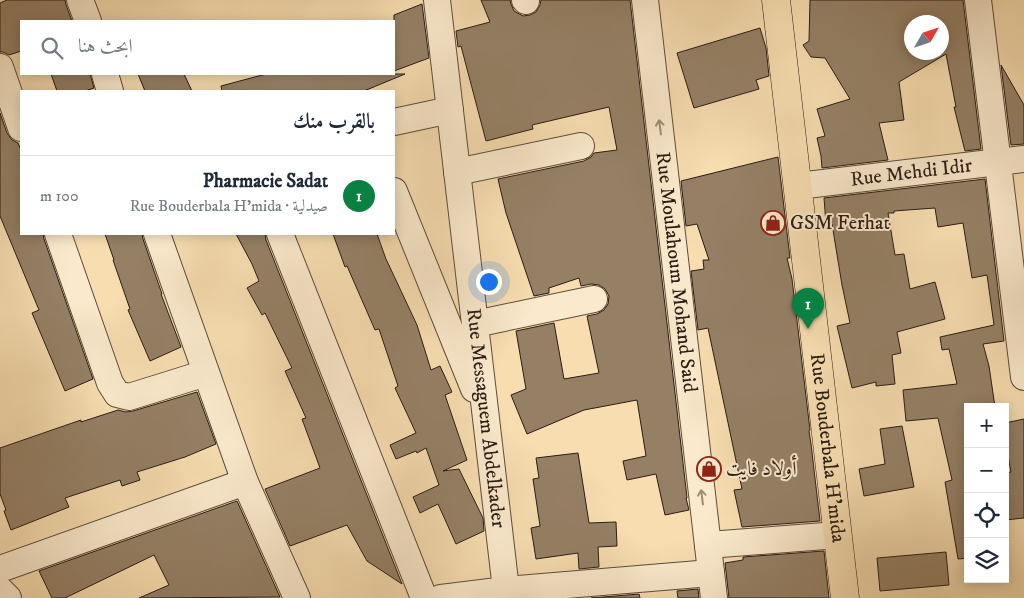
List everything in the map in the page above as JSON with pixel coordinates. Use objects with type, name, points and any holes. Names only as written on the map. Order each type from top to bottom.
[{"type":"main road","name":"Rue Bouderbala H'mida","points":[[776,0],[845,598]]},
{"type":"street","points":[[80,0],[88,20]]},
{"type":"street","name":"Rue Messaguem Abdelkader","points":[[437,0],[507,594]]},
{"type":"street","name":"Rue Moulahoum Mohand Said","points":[[645,0],[713,586]]},
{"type":"street","points":[[978,0],[998,162],[1015,237],[1023,364]]},
{"type":"street","points":[[20,61],[0,66],[20,125]]},
{"type":"street","points":[[105,75],[110,90]]},
{"type":"street","points":[[395,122],[450,110]]},
{"type":"street","points":[[457,172],[581,146]]},
{"type":"street","name":"Rue Mehdi Idir","points":[[798,186],[1024,159]]},
{"type":"street","points":[[395,193],[486,420]]},
{"type":"street","points":[[58,235],[110,383],[117,394],[129,397],[206,373]]},
{"type":"street","points":[[157,235],[245,482],[297,598]]},
{"type":"street","points":[[280,235],[424,598]]},
{"type":"street","points":[[475,324],[594,299]]},
{"type":"street","points":[[0,569],[245,482]]},
{"type":"street","points":[[708,545],[838,535]]},
{"type":"street","points":[[440,598],[713,586]]},
{"type":"street","points":[[0,590],[8,598]]},
{"type":"building","points":[[7,0],[65,0],[72,20],[20,20],[20,51],[9,55],[0,52],[0,3]]},
{"type":"building","points":[[481,0],[510,0],[514,11],[523,16],[536,12],[541,0],[630,0],[686,498],[689,510],[665,515],[656,474],[627,480],[623,461],[646,456],[637,400],[584,410],[527,434],[511,395],[526,389],[516,331],[554,323],[564,379],[599,373],[587,316],[604,310],[608,304],[609,296],[605,289],[599,285],[581,286],[579,278],[549,288],[549,293],[534,296],[506,213],[498,179],[584,161],[594,153],[617,150],[609,107],[532,125],[533,129],[486,141],[461,46],[458,47],[456,31],[490,22]]},
{"type":"building","points":[[810,0],[963,0],[981,149],[965,151],[954,107],[956,107],[947,60],[949,60],[949,15],[904,15],[904,60],[936,60],[899,82],[904,120],[879,123],[888,160],[822,168],[817,138],[825,136],[817,109],[850,99],[825,58],[811,57],[803,45],[809,41]]},
{"type":"building","points":[[422,4],[429,58],[395,71],[395,20],[394,15]]},
{"type":"building","points":[[760,28],[766,48],[769,76],[756,80],[759,89],[694,108],[677,53]]},
{"type":"building","points":[[1001,65],[1024,105],[1024,144],[1011,145]]},
{"type":"building","points":[[405,74],[366,90],[222,90],[221,86],[262,75]]},
{"type":"building","points":[[51,75],[90,75],[94,88],[88,90],[57,90]]},
{"type":"building","points":[[138,75],[184,75],[192,90],[145,90]]},
{"type":"building","points":[[0,113],[7,133],[12,140],[18,143],[20,148],[20,235],[43,235],[93,379],[65,391],[32,313],[39,310],[0,216]]},
{"type":"building","points":[[778,157],[790,258],[787,258],[792,279],[820,521],[742,527],[734,490],[742,489],[708,328],[698,330],[691,271],[704,269],[703,260],[709,260],[697,224],[686,226],[681,181]]},
{"type":"building","points":[[985,179],[1004,341],[983,344],[989,366],[994,403],[964,403],[964,558],[958,559],[945,482],[952,480],[938,418],[906,421],[903,390],[957,384],[949,349],[942,350],[940,337],[994,325],[987,275],[972,278],[963,223],[938,227],[935,208],[888,213],[895,255],[904,254],[910,289],[935,282],[945,319],[897,332],[901,353],[892,355],[895,384],[876,386],[876,382],[852,388],[837,326],[850,323],[832,224],[826,224],[824,198]]},
{"type":"building","points":[[105,235],[142,235],[161,294],[181,347],[150,361],[128,310],[130,309]]},
{"type":"building","points":[[237,235],[265,235],[402,584],[367,561],[347,525],[290,546],[265,489],[320,468],[302,419],[306,418],[285,371],[292,368],[265,313],[262,315],[247,288],[259,281]]},
{"type":"building","points":[[333,235],[377,235],[386,259],[417,325],[431,370],[440,366],[452,392],[445,395],[467,460],[443,471],[459,469],[483,518],[484,531],[456,544],[438,504],[420,513],[413,497],[439,485],[426,448],[417,453],[416,451],[396,459],[390,445],[416,433],[395,388],[398,386],[379,329],[375,330],[347,266],[345,267]]},
{"type":"building","points":[[197,392],[216,444],[185,457],[137,472],[140,480],[122,486],[120,480],[65,498],[69,507],[11,530],[0,494],[0,448],[81,420],[81,422],[118,410],[133,411]]},
{"type":"building","points":[[1024,419],[1024,518],[1009,520],[1009,472],[1011,472],[1009,462],[1009,422]]},
{"type":"building","points":[[902,426],[914,487],[864,496],[859,469],[885,464],[880,429]]},
{"type":"building","points":[[578,453],[589,523],[616,522],[617,546],[598,547],[599,567],[579,569],[578,553],[536,559],[531,528],[540,526],[533,479],[539,478],[536,458]]},
{"type":"building","points":[[237,501],[280,597],[139,598],[169,585],[154,555],[65,598],[52,598],[39,571]]},
{"type":"building","points":[[824,551],[829,598],[729,598],[725,563],[743,560],[743,557]]},
{"type":"building","points":[[946,552],[949,585],[880,591],[877,558]]},
{"type":"building","points":[[698,589],[699,598],[678,598],[677,591]]},
{"type":"building","points":[[639,594],[640,598],[591,598]]},
{"type":"place","name":"GSM Ferhat","points":[[773,223]]},
{"type":"place","name":"Pharmacie Sadat","points":[[808,329]]},
{"type":"place","name":"أولاد فايت","points":[[709,469]]}]
